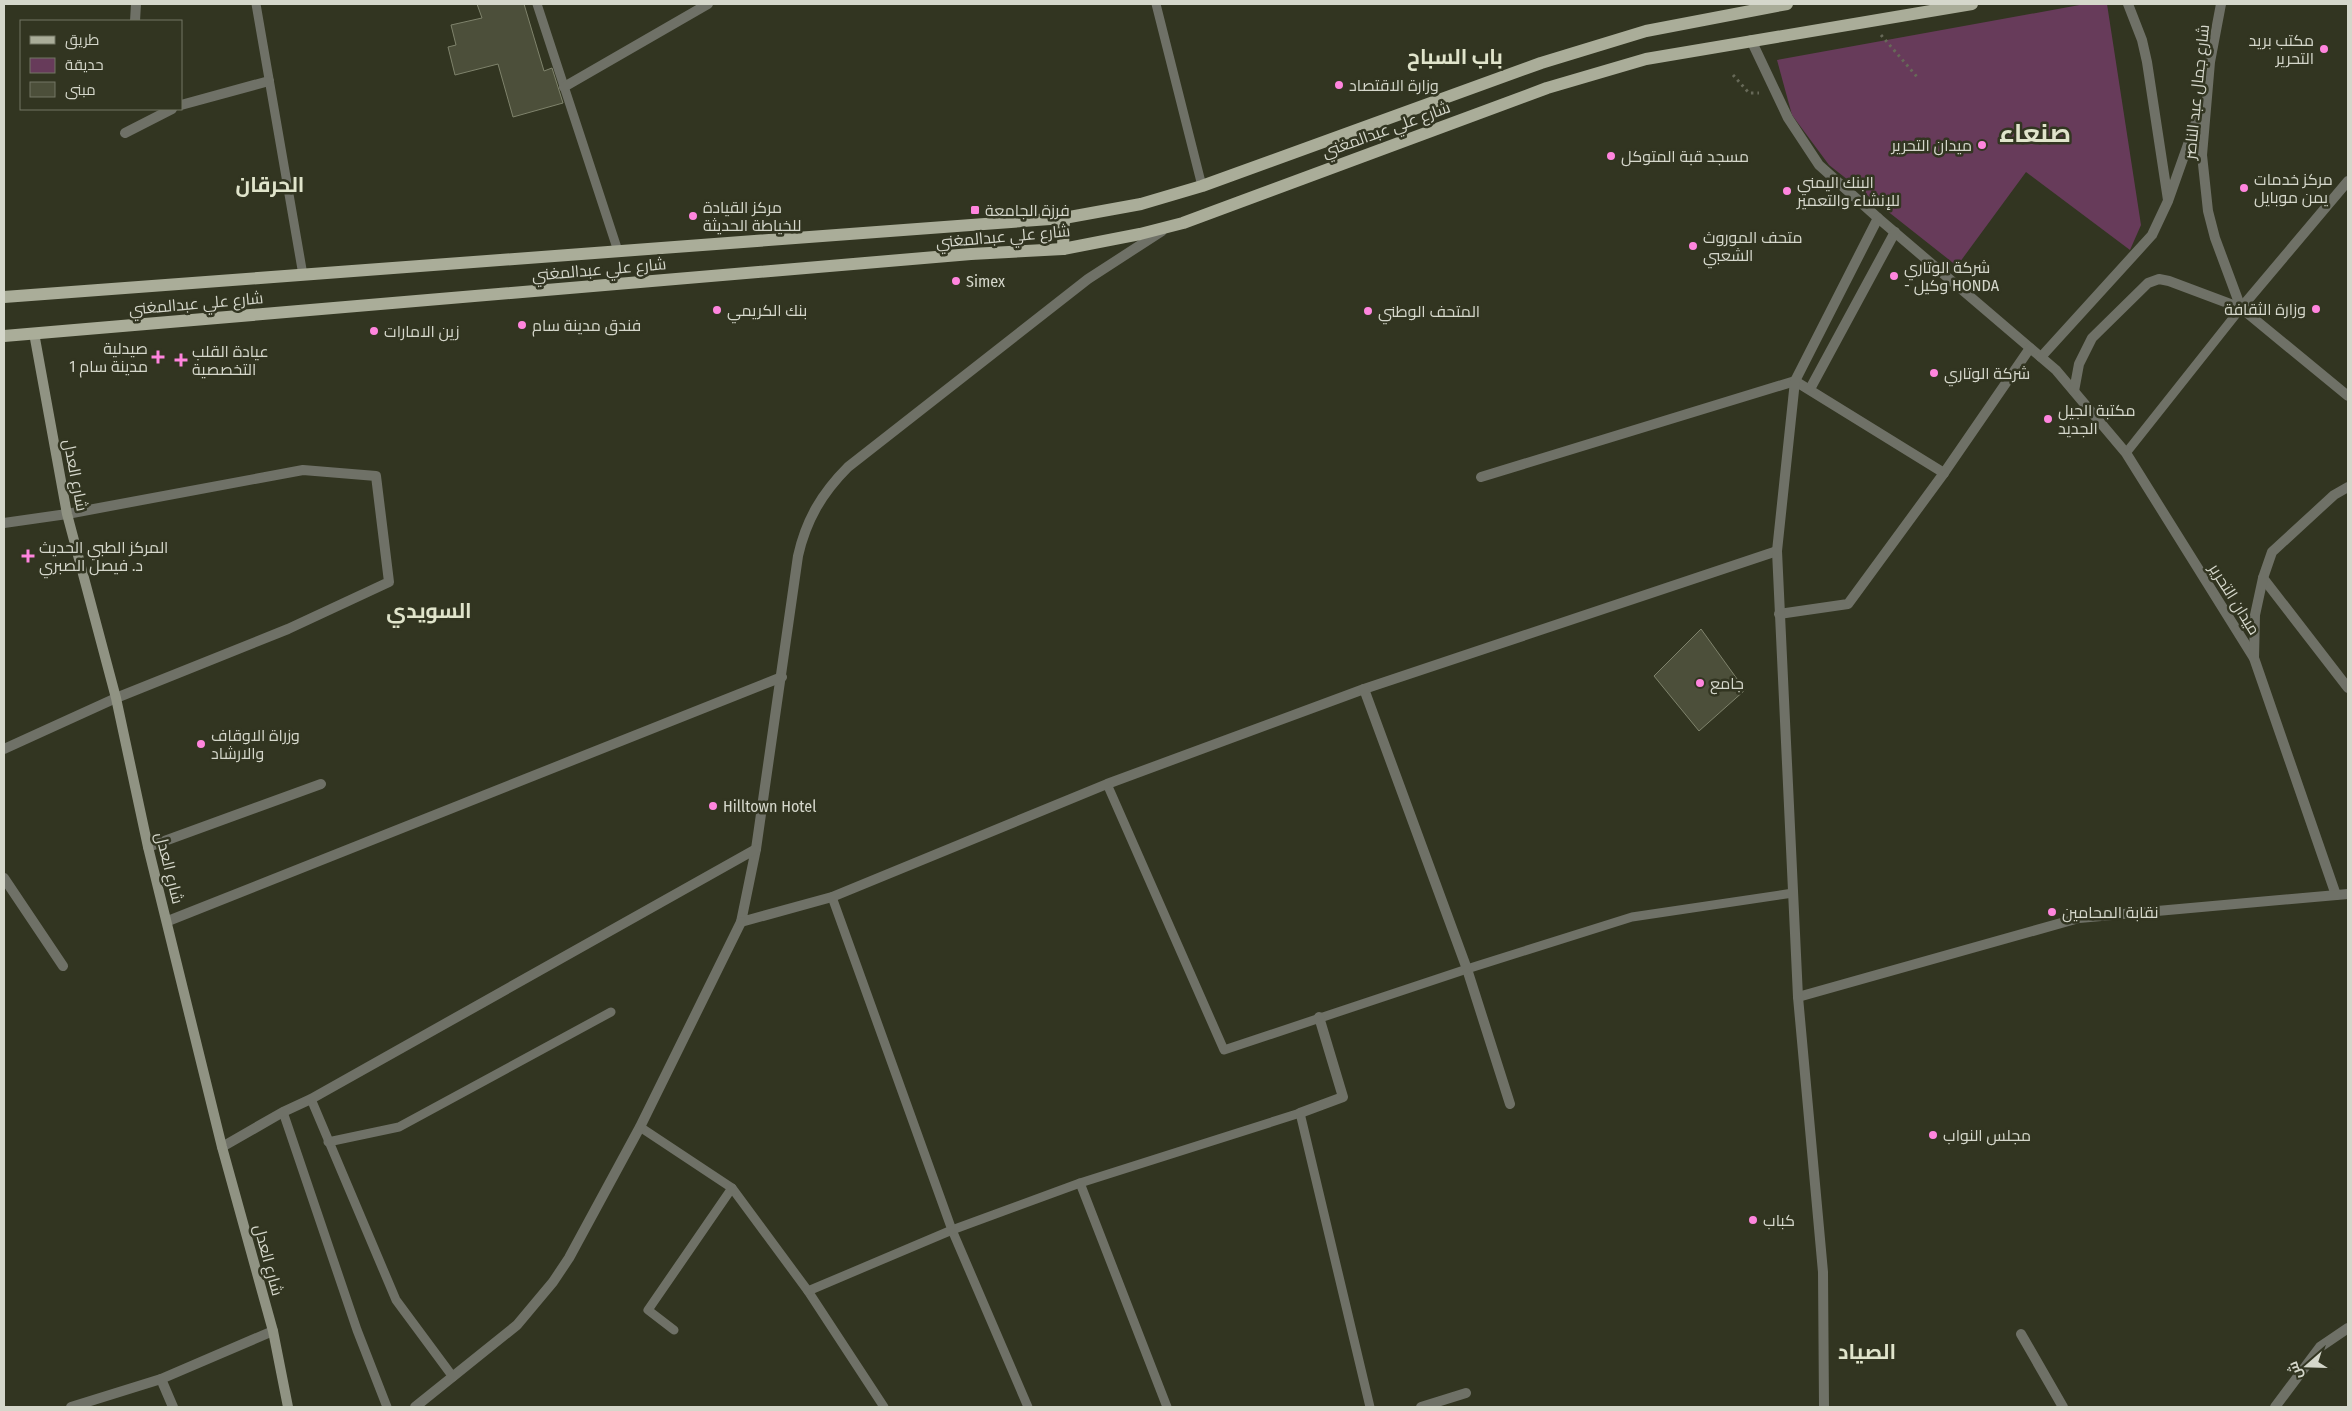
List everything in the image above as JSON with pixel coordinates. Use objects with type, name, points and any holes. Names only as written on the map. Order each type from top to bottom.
[{"type":"main road","name":"شارع علي عبدالمغني","points":[[4,297],[1064,218],[1141,204],[1202,186],[1541,63],[1646,31],[1787,4]]},
{"type":"main road","name":"شارع علي عبدالمغني","points":[[4,336],[961,255],[1063,249],[1169,227],[1546,88],[1646,60],[1751,40],[1972,4]]},
{"type":"main road","points":[[1063,249],[1064,218]]},
{"type":"street","points":[[135,20],[136,4]]},
{"type":"street","points":[[564,87],[708,4]]},
{"type":"street","points":[[2129,4],[2142,40],[2147,62],[2168,201]]},
{"type":"street","name":"شارع جمال عبد الناصر","points":[[2221,4],[2210,62],[2202,155],[2203,183],[2215,238],[2242,308],[2348,396]]},
{"type":"street","name":"ميدان التحرير","points":[[1751,40],[1765,66],[1775,93],[1803,142],[1820,164],[1878,218],[2056,370],[2126,453],[2254,658],[2336,895]]},
{"type":"street","points":[[182,105],[269,81]]},
{"type":"street","points":[[2041,357],[2141,249],[2152,234],[2168,201],[2208,90]]},
{"type":"street","points":[[125,133],[148,114],[167,110]]},
{"type":"street","points":[[2074,392],[2079,364],[2092,338],[2148,283],[2159,279],[2169,281],[2242,308],[2348,181]]},
{"type":"street","points":[[1824,1407],[1823,1272],[1798,996],[1777,551],[1795,381],[1878,218]]},
{"type":"street","points":[[414,1407],[517,1325],[553,1282],[569,1258],[640,1127],[741,922],[756,849],[802,539],[815,507],[836,479],[856,461],[1088,279],[1169,227]]},
{"type":"street","points":[[1810,389],[1895,232]]},
{"type":"street","name":"شارع العدل","points":[[34,332],[67,514],[116,698],[148,847],[168,921],[222,1147],[273,1332],[288,1407]]},
{"type":"street","points":[[1779,614],[1848,604],[1944,473],[2030,348]]},
{"type":"street","points":[[1481,477],[1795,381],[1944,473]]},
{"type":"street","points":[[4,523],[67,514],[303,470],[376,476],[389,582],[288,629],[116,698],[4,749]]},
{"type":"street","points":[[2254,658],[2255,615],[2263,578],[2272,552],[2334,495],[2348,487]]},
{"type":"street","points":[[741,922],[832,897],[1107,784],[1364,689],[1777,551]]},
{"type":"street","points":[[2263,578],[2348,688]]},
{"type":"street","points":[[168,921],[782,677]]},
{"type":"street","points":[[1364,689],[1467,968],[1510,1104]]},
{"type":"street","points":[[148,847],[321,784]]},
{"type":"street","points":[[222,1147],[756,849]]},
{"type":"street","points":[[4,878],[63,966]]},
{"type":"street","points":[[1798,996],[2079,918],[2348,894]]},
{"type":"street","points":[[1300,1114],[1343,1097],[1319,1017]]},
{"type":"street","points":[[2275,1407],[2320,1347],[2348,1328]]},
{"type":"street","points":[[70,1407],[161,1378],[273,1332]]},
{"type":"street","points":[[2021,1334],[2063,1407]]},
{"type":"street","points":[[161,1378],[173,1407]]},
{"type":"street","points":[[1421,1407],[1466,1393]]},
{"type":"lane","points":[[256,4],[303,275]]},
{"type":"lane","points":[[537,4],[618,251]]},
{"type":"lane","points":[[1156,4],[1202,186]]},
{"type":"lane","points":[[2126,453],[2242,308]]},
{"type":"lane","points":[[1107,784],[1224,1050],[1467,968],[1632,917],[1793,893]]},
{"type":"lane","points":[[832,897],[952,1230],[1028,1407]]},
{"type":"lane","points":[[328,1142],[399,1127],[611,1012]]},
{"type":"lane","points":[[311,1099],[396,1300],[453,1377]]},
{"type":"lane","points":[[283,1112],[357,1330],[387,1407]]},
{"type":"lane","points":[[808,1291],[952,1230],[1080,1183],[1300,1114],[1370,1407]]},
{"type":"lane","points":[[640,1127],[732,1188],[808,1291],[884,1407]]},
{"type":"lane","points":[[1080,1183],[1167,1407]]},
{"type":"lane","points":[[674,1330],[648,1310],[732,1188]]},
{"type":"path","points":[[1881,34],[1918,78]]},
{"type":"path","points":[[1732,75],[1749,93]]},
{"type":"green space","points":[[2085,4],[2107,4],[2141,225],[2130,250],[2026,172],[1957,266],[1829,165],[1792,115],[1777,60]]},
{"type":"building","points":[[477,4],[524,4],[544,71],[552,68],[563,103],[513,117],[498,64],[455,75],[448,47],[456,45],[451,25],[482,18]]},
{"type":"building","name":"جامع","points":[[1701,629],[1745,690],[1699,731],[1654,676]]},
{"type":"place","name":"مكتب بريد التحرير","points":[[2324,49]]},
{"type":"place","name":"وزارة الاقتصاد","points":[[1339,85]]},
{"type":"place","name":"ميدان التحرير","points":[[1982,145]]},
{"type":"place","name":"مسجد قبة المتوكل","points":[[1611,156]]},
{"type":"place","name":"مركز خدمات يمن موبايل","points":[[2244,188]]},
{"type":"place","name":"البنك اليمني للإنشاء والتعمير","points":[[1787,191]]},
{"type":"place","name":"فرزة الجامعة","points":[[975,210]]},
{"type":"place","name":"مركز القيادة للخياطة الحديثة","points":[[693,216]]},
{"type":"place","name":"متحف الموروث الشعبي","points":[[1693,246]]},
{"type":"place","name":"شركة الوتاري - وكيل HONDA","points":[[1894,276]]},
{"type":"place","name":"Simex","points":[[956,281]]},
{"type":"place","name":"وزارة الثقافة","points":[[2316,309]]},
{"type":"place","name":"بنك الكريمي","points":[[717,310]]},
{"type":"place","name":"المتحف الوطني","points":[[1368,311]]},
{"type":"place","name":"فندق مدينة سام","points":[[522,325]]},
{"type":"place","name":"زين الامارات","points":[[374,331]]},
{"type":"place","name":"صيدلية مدينة سام 1","points":[[158,357]]},
{"type":"place","name":"عيادة القلب التخصصية","points":[[181,360]]},
{"type":"place","name":"شركة الوتاري","points":[[1934,373]]},
{"type":"place","name":"مكتبة الجيل الجديد","points":[[2048,419]]},
{"type":"place","name":"المركز الطبي الحديث د. فيصل الصبري","points":[[28,556]]},
{"type":"place","name":"جامع","points":[[1700,683]]},
{"type":"place","name":"وزراة الاوقاف والارشاد","points":[[201,744]]},
{"type":"place","name":"Hilltown Hotel","points":[[713,806]]},
{"type":"place","name":"نقابة المحامين","points":[[2052,912]]},
{"type":"place","name":"مجلس النواب","points":[[1933,1135]]},
{"type":"place","name":"كباب","points":[[1753,1220]]},
{"type":"district","name":"باب السباح","points":[[1455,57]]},
{"type":"district","name":"صنعاء","points":[[2035,133]]},
{"type":"district","name":"الحرقان","points":[[270,185]]},
{"type":"district","name":"السويدي","points":[[429,611]]},
{"type":"district","name":"الصياد","points":[[1867,1352]]}]
